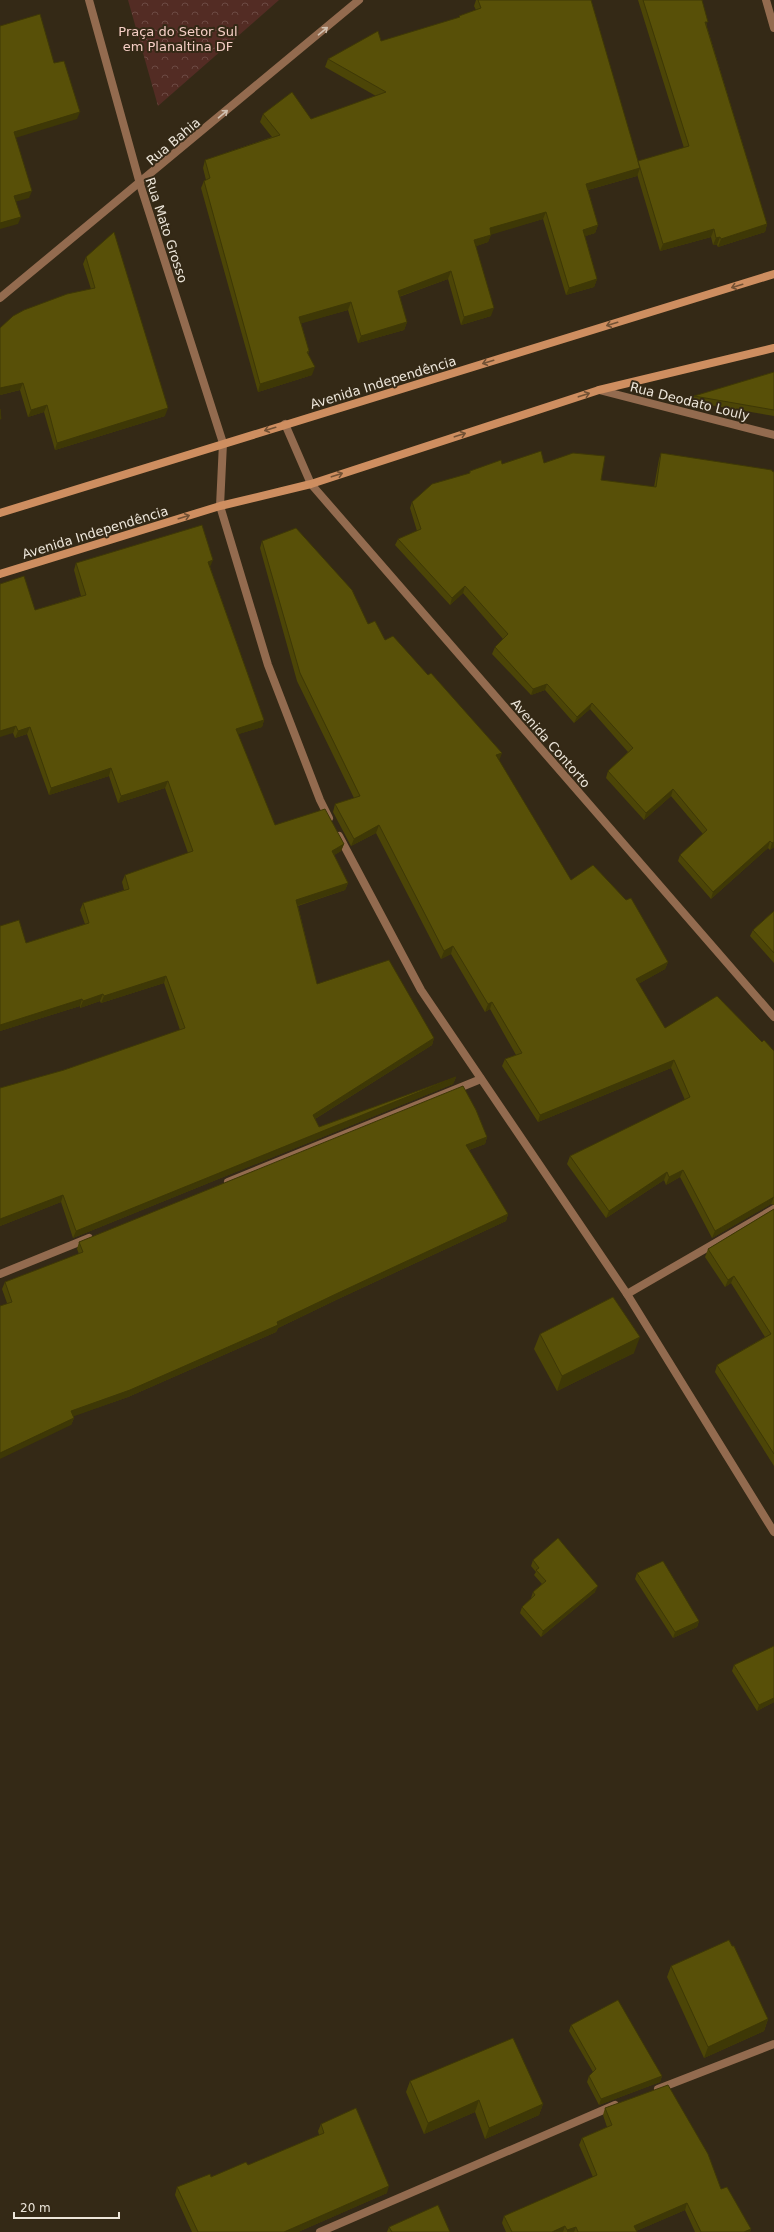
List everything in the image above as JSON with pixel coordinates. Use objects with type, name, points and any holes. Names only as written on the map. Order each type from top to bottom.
[{"type":"street","name":"Rua Mato Grosso","points":[[89,0],[140,184],[223,443]]},
{"type":"street","name":"Rua Bahia","points":[[0,298],[140,184],[359,0]]},
{"type":"street","points":[[766,0],[774,28]]},
{"type":"street","name":"Avenida Independência","points":[[0,513],[774,274]]},
{"type":"street","name":"Avenida Independência","points":[[0,574],[220,506],[311,484],[599,390],[774,348]]},
{"type":"street","name":"Rua Deodato Louly","points":[[599,390],[774,434]]},
{"type":"street","name":"Avenida Contorto","points":[[285,424],[311,484],[774,1017]]},
{"type":"street","points":[[223,443],[220,506],[268,666],[320,800],[421,990],[627,1294],[774,1532]]},
{"type":"street","points":[[222,1184],[481,1078]]},
{"type":"street","points":[[627,1294],[774,1209]]},
{"type":"street","points":[[0,1274],[96,1235]]},
{"type":"street","points":[[647,2093],[774,2044]]},
{"type":"street","points":[[320,2232],[580,2118],[625,2101]]},
{"type":"green space","name":"Praça do Setor Sul em Planaltina DF","points":[[128,0],[279,0],[158,106]]},
{"type":"building","points":[[478,0],[591,0],[640,168],[586,184],[598,225],[583,230],[597,279],[569,288],[546,212],[490,228],[491,235],[474,240],[494,308],[464,317],[451,271],[398,291],[407,322],[361,336],[351,302],[299,317],[309,351],[307,352],[315,367],[260,384],[204,181],[210,178],[205,160],[280,135],[263,114],[292,92],[311,119],[386,92],[328,59],[378,31],[381,41],[460,17],[459,16],[481,8]]},
{"type":"building","points":[[643,0],[702,0],[708,22],[705,22],[767,224],[721,239],[720,237],[716,238],[714,229],[663,244],[638,161],[689,146]]},
{"type":"building","points":[[40,14],[54,63],[64,61],[80,112],[14,132],[32,191],[14,196],[21,217],[0,223],[0,26]]},
{"type":"building","points":[[114,232],[168,408],[57,443],[47,405],[31,410],[23,383],[0,388],[0,328],[13,316],[24,310],[67,294],[95,288],[86,257]]},
{"type":"building","points":[[774,372],[774,410],[694,396]]},
{"type":"building","points":[[541,451],[544,463],[573,453],[605,456],[601,480],[656,487],[661,453],[772,470],[774,472],[774,842],[772,843],[770,841],[713,892],[680,855],[707,830],[673,789],[646,813],[608,771],[633,748],[592,703],[577,717],[547,684],[533,689],[495,647],[508,634],[465,586],[452,598],[398,539],[421,529],[412,502],[432,484],[470,473],[470,471],[501,460],[502,464]]},
{"type":"building","points":[[202,525],[213,560],[208,562],[264,720],[236,729],[275,825],[325,809],[344,844],[332,851],[348,883],[296,900],[317,984],[389,960],[434,1038],[313,1115],[319,1127],[456,1077],[76,1231],[63,1195],[0,1219],[0,1088],[64,1070],[185,1028],[166,976],[104,996],[103,994],[83,1001],[82,999],[0,1025],[0,926],[19,920],[26,943],[89,923],[83,903],[129,889],[125,875],[193,851],[168,781],[121,796],[111,768],[51,788],[30,727],[18,731],[16,726],[0,731],[0,584],[24,576],[35,610],[86,595],[76,563]]},
{"type":"building","points":[[296,528],[352,590],[368,624],[375,621],[385,640],[393,636],[428,675],[431,673],[502,753],[496,755],[571,880],[593,865],[626,900],[631,898],[668,962],[636,979],[665,1028],[717,996],[762,1042],[764,1040],[774,1051],[774,1197],[715,1231],[683,1170],[669,1177],[667,1172],[609,1211],[570,1156],[690,1097],[674,1060],[540,1115],[505,1059],[522,1053],[492,1002],[488,1004],[453,946],[444,951],[379,825],[354,839],[335,804],[360,796],[300,673],[262,541]]},
{"type":"building","points":[[774,911],[774,953],[753,930]]},
{"type":"building","points":[[463,1086],[476,1110],[487,1137],[466,1145],[508,1214],[277,1322],[278,1325],[130,1390],[71,1411],[74,1418],[0,1453],[0,1306],[12,1302],[5,1282],[83,1252],[79,1242]]},
{"type":"building","points":[[774,1209],[774,1454],[717,1365],[771,1334],[734,1276],[728,1280],[708,1249]]},
{"type":"building","points":[[613,1297],[640,1337],[562,1376],[540,1334]]},
{"type":"building","points":[[558,1538],[598,1586],[543,1631],[522,1607],[535,1595],[533,1592],[546,1581],[536,1570],[539,1568],[533,1560]]},
{"type":"building","points":[[663,1561],[699,1621],[675,1632],[637,1573]]},
{"type":"building","points":[[774,1646],[774,1698],[759,1705],[734,1665]]},
{"type":"building","points":[[729,1940],[732,1946],[734,1946],[768,2019],[708,2047],[671,1966]]},
{"type":"building","points":[[618,2000],[662,2076],[601,2099],[589,2076],[596,2069],[571,2025]]},
{"type":"building","points":[[513,2038],[543,2104],[489,2128],[479,2100],[428,2123],[410,2081]]},
{"type":"building","points":[[668,2085],[708,2154],[721,2189],[727,2187],[751,2229],[744,2232],[701,2232],[687,2203],[634,2226],[637,2232],[578,2232],[576,2227],[567,2230],[565,2226],[552,2232],[512,2232],[504,2216],[597,2175],[582,2138],[612,2125],[605,2108]]},
{"type":"building","points":[[356,2108],[389,2186],[284,2232],[198,2232],[177,2187],[210,2174],[211,2177],[246,2162],[248,2165],[324,2133],[321,2124]]},
{"type":"building","points":[[438,2205],[450,2232],[392,2232],[389,2227]]}]
